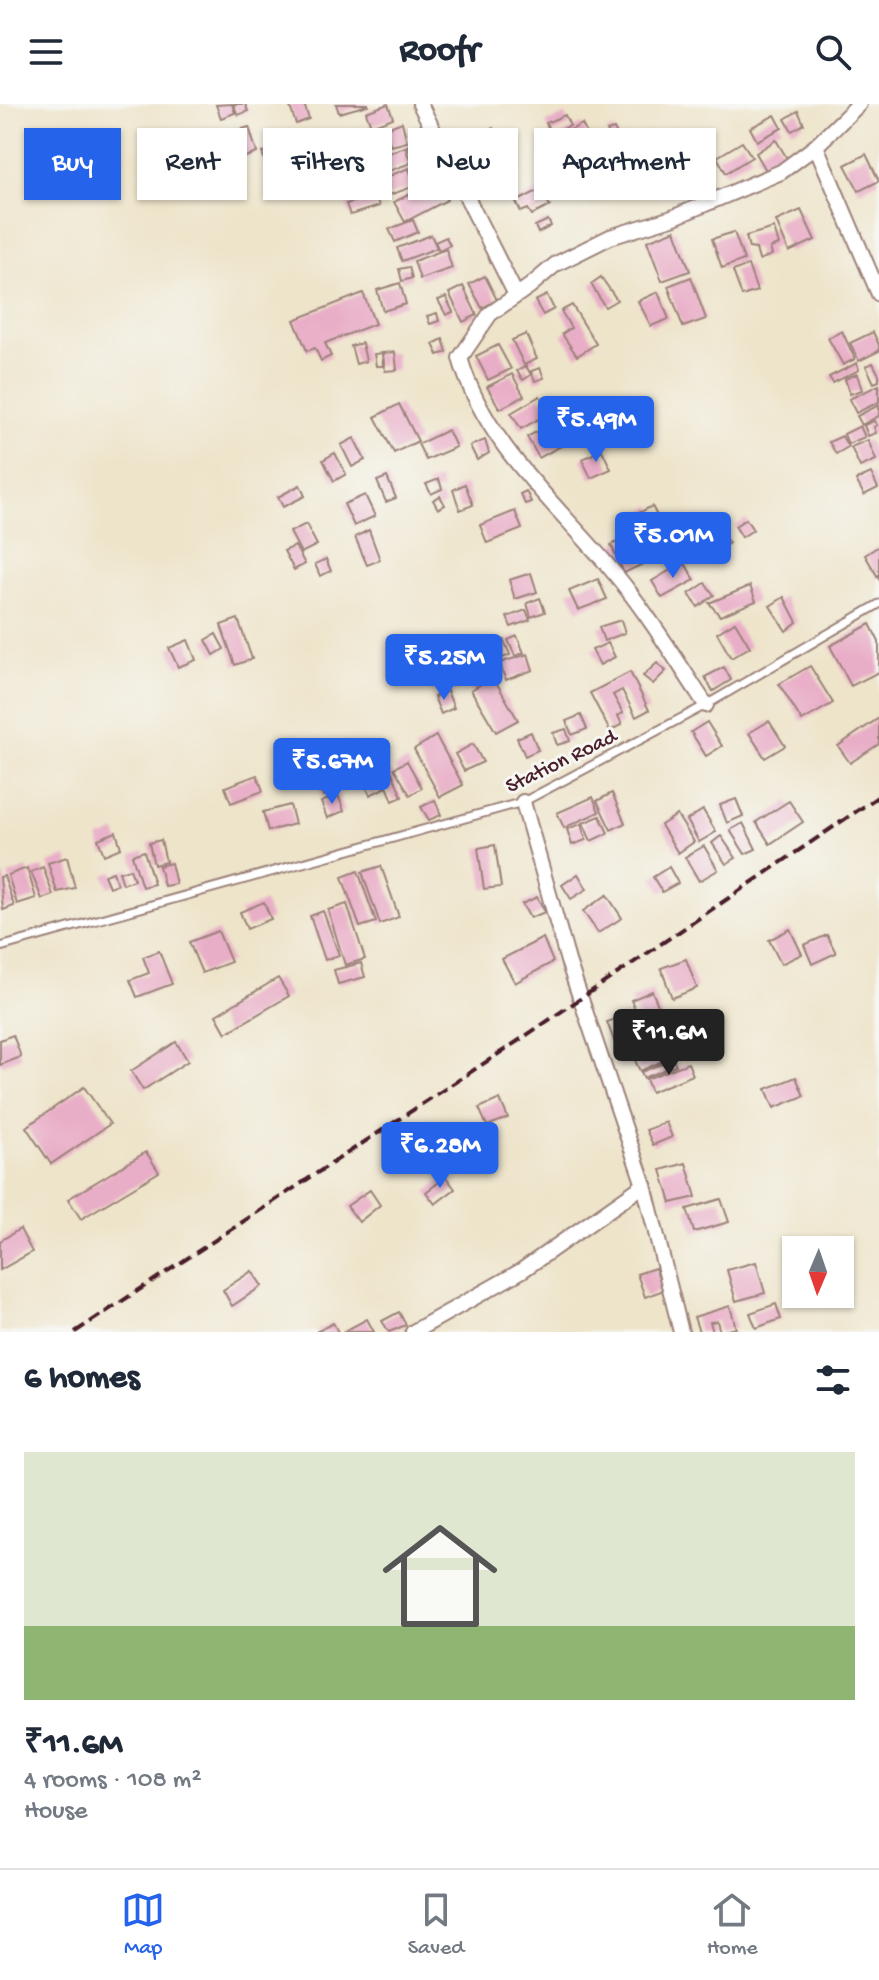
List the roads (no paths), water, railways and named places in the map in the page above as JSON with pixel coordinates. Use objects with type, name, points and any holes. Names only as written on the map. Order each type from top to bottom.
[{"type":"street","points":[[420,104],[516,295]]},
{"type":"street","points":[[706,705],[627,588],[523,471],[492,426],[466,379],[460,358],[490,314],[556,264],[610,237],[672,218],[781,172],[816,146],[859,104]]},
{"type":"street","points":[[816,146],[879,294]]},
{"type":"street","points":[[523,802],[568,961],[644,1185],[681,1332]]},
{"type":"street","points":[[413,1332],[521,1271],[644,1185]]},
{"type":"lane","name":"Station Road","points":[[0,947],[523,802],[706,705],[879,604]]},
{"type":"railway","points":[[75,1332],[521,1039],[879,796]]}]
